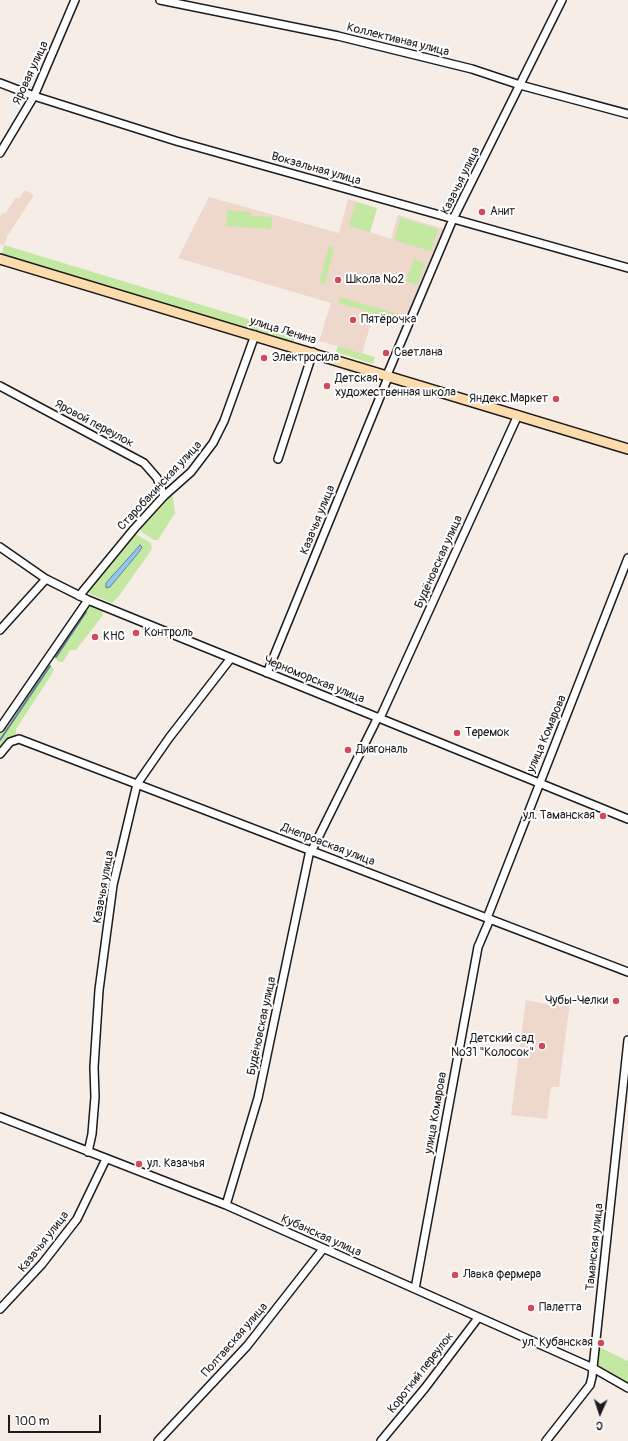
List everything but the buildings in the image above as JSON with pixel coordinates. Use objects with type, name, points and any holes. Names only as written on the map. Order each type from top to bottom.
[{"type":"main road","name":"улица Ленина","points":[[0,259],[518,414],[628,449]]},
{"type":"street","name":"Яровая улица","points":[[0,153],[34,96],[75,0]]},
{"type":"street","name":"Коллективная улица","points":[[160,0],[338,36],[472,69],[520,85],[628,114]]},
{"type":"street","name":"Казачья улица","points":[[267,673],[453,219],[562,0]]},
{"type":"street","name":"Вокзальная улица","points":[[0,83],[34,96],[197,146],[628,268]]},
{"type":"street","name":"Старобакинская улица","points":[[79,596],[134,528],[164,496],[190,472],[213,443],[224,421],[255,335]]},
{"type":"street","points":[[278,459],[313,352]]},
{"type":"street","name":"Яровой переулок","points":[[0,386],[144,462],[157,478],[164,496]]},
{"type":"street","name":"Будёновская улица","points":[[226,1205],[263,1077],[311,850],[379,717],[518,414]]},
{"type":"street","name":"Черноморская улица","points":[[0,547],[46,579],[88,600],[628,819]]},
{"type":"street","name":"улица Комарова","points":[[415,1289],[478,947],[538,783],[572,703],[628,558]]},
{"type":"street","points":[[0,630],[46,579]]},
{"type":"street","points":[[0,728],[88,600]]},
{"type":"street","name":"Казачья улица","points":[[88,1152],[92,1134],[95,1097],[94,1067],[99,990],[113,885],[137,784],[169,738],[231,658]]},
{"type":"street","name":"Днепровская улица","points":[[0,754],[10,742],[19,739],[628,972]]},
{"type":"street","name":"Таманская улица","points":[[546,1441],[590,1385],[628,1040]]},
{"type":"street","name":"Кубанская улица","points":[[0,1117],[226,1205],[593,1368],[628,1388]]},
{"type":"street","name":"Казачья улица","points":[[0,1309],[38,1269],[77,1219],[106,1159]]},
{"type":"street","name":"Полтавская улица","points":[[158,1441],[247,1346],[323,1248]]},
{"type":"street","name":"Короткий переулок","points":[[381,1441],[425,1388],[478,1318]]},
{"type":"shaded area","points":[[25,190],[34,195],[8,235],[4,245],[0,244],[0,216],[3,212],[5,214],[16,197],[19,199]]},
{"type":"shaded area","name":"Школа №2","points":[[209,197],[339,233],[348,199],[377,208],[370,232],[391,239],[398,215],[444,229],[405,322],[374,313],[362,353],[319,341],[331,303],[178,258]]},
{"type":"shaded area","name":"Детский сад №31 \"Колосок\"","points":[[526,1000],[551,1005],[552,1000],[570,1001],[559,1087],[551,1087],[547,1119],[511,1115]]},
{"type":"green space","points":[[356,202],[377,208],[370,232],[349,226]]},
{"type":"green space","points":[[227,210],[251,212],[251,216],[272,217],[271,229],[226,226]]},
{"type":"green space","points":[[401,218],[438,229],[431,251],[394,240]]},
{"type":"green space","points":[[4,245],[298,334],[293,342],[2,254]]},
{"type":"green space","points":[[329,246],[334,248],[325,284],[319,283]]},
{"type":"green space","points":[[414,259],[425,264],[417,285],[406,281]]},
{"type":"green space","points":[[340,297],[407,317],[405,322],[338,303]]},
{"type":"green space","points":[[338,346],[375,357],[373,364],[336,352]]},
{"type":"green space","points":[[171,495],[173,497],[175,513],[158,540],[154,540],[143,533],[139,528],[168,496]]},
{"type":"green space","points":[[134,533],[151,543],[152,549],[119,596],[112,603],[90,594],[88,589]]},
{"type":"green space","points":[[87,604],[102,610],[103,615],[76,650],[70,650],[63,662],[59,662],[53,656]]},
{"type":"green space","points":[[49,664],[54,669],[50,677],[16,729],[16,736],[9,739],[0,752],[0,732],[46,665]]},
{"type":"green space","points":[[599,1347],[628,1361],[628,1383],[598,1366]]},
{"type":"water","points":[[140,545],[142,547],[139,552],[110,587],[106,588],[106,583]]},
{"type":"waterway","points":[[56,657],[86,612]]},
{"type":"waterway","points":[[0,740],[50,666]]},
{"type":"place","name":"Анит","points":[[482,212]]},
{"type":"place","name":"Школа №2","points":[[338,280]]},
{"type":"place","name":"Пятёрочка","points":[[353,320]]},
{"type":"place","name":"Светлана","points":[[386,353]]},
{"type":"place","name":"Электросила","points":[[264,358]]},
{"type":"place","name":"Детская художественная школа","points":[[327,386]]},
{"type":"place","name":"Яндекс.Маркет","points":[[556,399]]},
{"type":"place","name":"Контроль","points":[[136,633]]},
{"type":"place","name":"КНС","points":[[95,637]]},
{"type":"place","name":"Теремок","points":[[457,733]]},
{"type":"place","name":"Диагональ","points":[[348,750]]},
{"type":"place","name":"ул. Таманская","points":[[603,816]]},
{"type":"place","name":"Чубы-Челки","points":[[616,1001]]},
{"type":"place","name":"Детский сад №31 \"Колосок\"","points":[[542,1046]]},
{"type":"place","name":"ул. Казачья","points":[[139,1164]]},
{"type":"place","name":"Лавка фермера","points":[[455,1275]]},
{"type":"place","name":"Палетта","points":[[531,1308]]},
{"type":"place","name":"ул. Кубанская","points":[[601,1343]]}]
